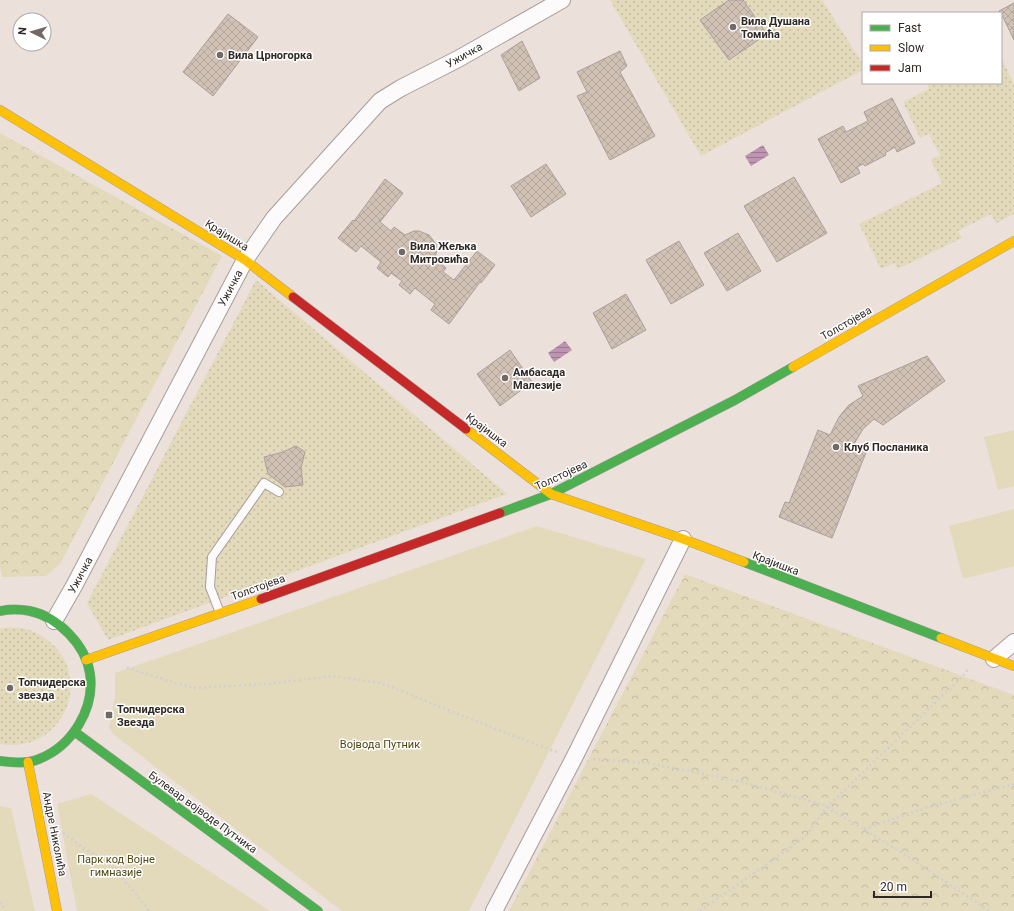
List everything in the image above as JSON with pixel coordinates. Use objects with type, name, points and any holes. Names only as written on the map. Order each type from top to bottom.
[{"type":"street","name":"Ужичка","points":[[54,621],[74,586],[245,260],[274,218],[380,101],[562,0]]},
{"type":"street","name":"Крајишка","points":[[0,110],[245,260],[551,494],[682,539],[979,654],[1014,666]]},
{"type":"street","name":"Толстојева","points":[[86,660],[220,614],[551,494],[735,400],[1014,241]]},
{"type":"street","points":[[494,911],[574,758],[682,539]]},
{"type":"street","points":[[0,611],[10,608],[23,609],[54,621],[67,631],[78,645],[86,660],[90,682],[90,694],[85,711],[75,732],[67,740],[48,754],[28,762],[0,761]]},
{"type":"street","points":[[994,659],[1014,642]]},
{"type":"street","name":"Булевар војводе Путника","points":[[75,732],[318,911]]},
{"type":"street","name":"Андре Николића","points":[[28,762],[57,911]]},
{"type":"lane","points":[[220,614],[210,587],[212,557],[264,483],[279,492]]},
{"type":"path","points":[[700,911],[805,837],[827,807],[963,676],[979,654]]},
{"type":"path","points":[[864,829],[925,808],[1014,784]]},
{"type":"path","points":[[58,830],[85,849],[108,862],[149,911]]},
{"type":"path","points":[[0,902],[6,911]]},
{"type":"green space","points":[[610,0],[822,0],[862,62],[862,71],[701,156]]},
{"type":"green space","points":[[1002,59],[1014,84],[1014,214],[996,223],[991,214],[958,231],[962,238],[898,269],[895,263],[881,269],[859,224],[942,183],[931,160],[940,155],[929,134],[920,138],[903,102],[929,89],[927,84],[1002,84]]},
{"type":"green space","points":[[0,133],[222,256],[60,564],[46,576],[2,577],[0,565]]},
{"type":"green space","points":[[256,280],[507,494],[108,640],[87,603]]},
{"type":"green space","points":[[1014,430],[1014,486],[998,490],[984,437]]},
{"type":"green space","points":[[1014,509],[1014,566],[963,579],[949,526]]},
{"type":"green space","name":"Војвода Путник","points":[[537,526],[646,559],[469,911],[342,911],[113,734],[109,727],[115,697],[115,673]]},
{"type":"green space","points":[[685,574],[1014,695],[1014,911],[509,911]]},
{"type":"green space","points":[[0,629],[24,629],[47,639],[63,658],[70,676],[70,695],[64,712],[54,727],[39,738],[21,744],[0,744]]},
{"type":"green space","name":"Парк код Војне гимназије","points":[[91,794],[270,911],[77,911],[57,804]]},
{"type":"green space","points":[[0,806],[11,808],[35,911],[0,911]]},
{"type":"shaded area","points":[[763,145],[769,155],[751,166],[745,156]]},
{"type":"shaded area","points":[[565,341],[572,350],[554,362],[548,353]]},
{"type":"building","name":"Вила Душана Томића","points":[[729,0],[743,0],[767,34],[729,60],[700,20]]},
{"type":"building","points":[[1014,3],[1014,40],[1002,15],[1002,12],[999,11]]},
{"type":"building","name":"Вила Црногорка","points":[[228,14],[258,37],[213,96],[183,72]]},
{"type":"building","points":[[522,41],[540,78],[519,91],[501,55]]},
{"type":"building","points":[[620,51],[627,66],[620,72],[655,136],[610,160],[577,96],[587,92],[577,72]]},
{"type":"building","points":[[892,98],[915,143],[897,152],[895,147],[885,153],[886,155],[865,166],[863,164],[857,167],[860,173],[841,183],[818,139],[843,126],[846,132],[868,121],[864,112]]},
{"type":"building","points":[[546,164],[566,194],[531,217],[511,186]]},
{"type":"building","points":[[794,177],[827,233],[777,262],[744,206]]},
{"type":"building","name":"Вила Жељка Митровића","points":[[385,179],[403,193],[380,222],[391,231],[394,227],[405,235],[414,231],[419,231],[429,235],[436,244],[437,249],[435,259],[446,268],[443,272],[454,280],[477,251],[495,265],[481,283],[480,282],[449,324],[431,310],[435,304],[415,288],[410,294],[399,285],[402,281],[391,273],[388,277],[377,268],[381,262],[361,246],[356,252],[338,238],[353,220],[354,221]]},
{"type":"building","points":[[738,233],[761,271],[727,291],[704,253]]},
{"type":"building","points":[[679,241],[704,285],[671,304],[646,260]]},
{"type":"building","points":[[626,294],[646,330],[612,349],[593,313]]},
{"type":"building","name":"Амбасада Малезије","points":[[510,350],[532,382],[500,406],[477,374]]},
{"type":"building","name":"Клуб Посланика","points":[[927,356],[945,381],[883,425],[874,419],[863,429],[854,444],[867,450],[832,538],[779,517],[785,502],[789,503],[818,430],[830,435],[839,417],[849,405],[863,396],[858,386]]},
{"type":"building","points":[[296,446],[305,452],[301,468],[303,485],[285,487],[268,474],[264,457],[283,452]]},
{"type":"traffic: fast","points":[[500,513],[551,494],[735,400],[793,367]]},
{"type":"traffic: fast","points":[[744,562],[941,638]]},
{"type":"traffic: fast","points":[[0,611],[30,611],[51,619],[60,626],[77,643],[83,653],[90,674],[91,687],[85,713],[79,725],[62,745],[51,753],[34,761],[20,763],[0,761]]},
{"type":"traffic: fast","points":[[75,732],[318,911]]},
{"type":"traffic: slow","points":[[0,110],[245,260],[293,297]]},
{"type":"traffic: slow","points":[[793,367],[1014,241]]},
{"type":"traffic: slow","points":[[466,429],[551,494],[683,539],[744,562]]},
{"type":"traffic: slow","points":[[86,660],[261,599]]},
{"type":"traffic: slow","points":[[941,638],[1014,666]]},
{"type":"traffic: slow","points":[[28,762],[57,911]]},
{"type":"traffic: jam","points":[[293,297],[466,429]]},
{"type":"traffic: jam","points":[[261,599],[500,513]]},
{"type":"place","name":"Вила Душана Томића","points":[[733,27]]},
{"type":"place","name":"Вила Црногорка","points":[[220,55]]},
{"type":"place","name":"Вила Жељка Митровића","points":[[402,252]]},
{"type":"place","name":"Амбасада Малезије","points":[[505,378]]},
{"type":"place","name":"Клуб Посланика","points":[[836,447]]},
{"type":"place","name":"Топчидерска звезда","points":[[10,688]]},
{"type":"place","name":"Топчидерска Звезда","points":[[109,715]]}]
